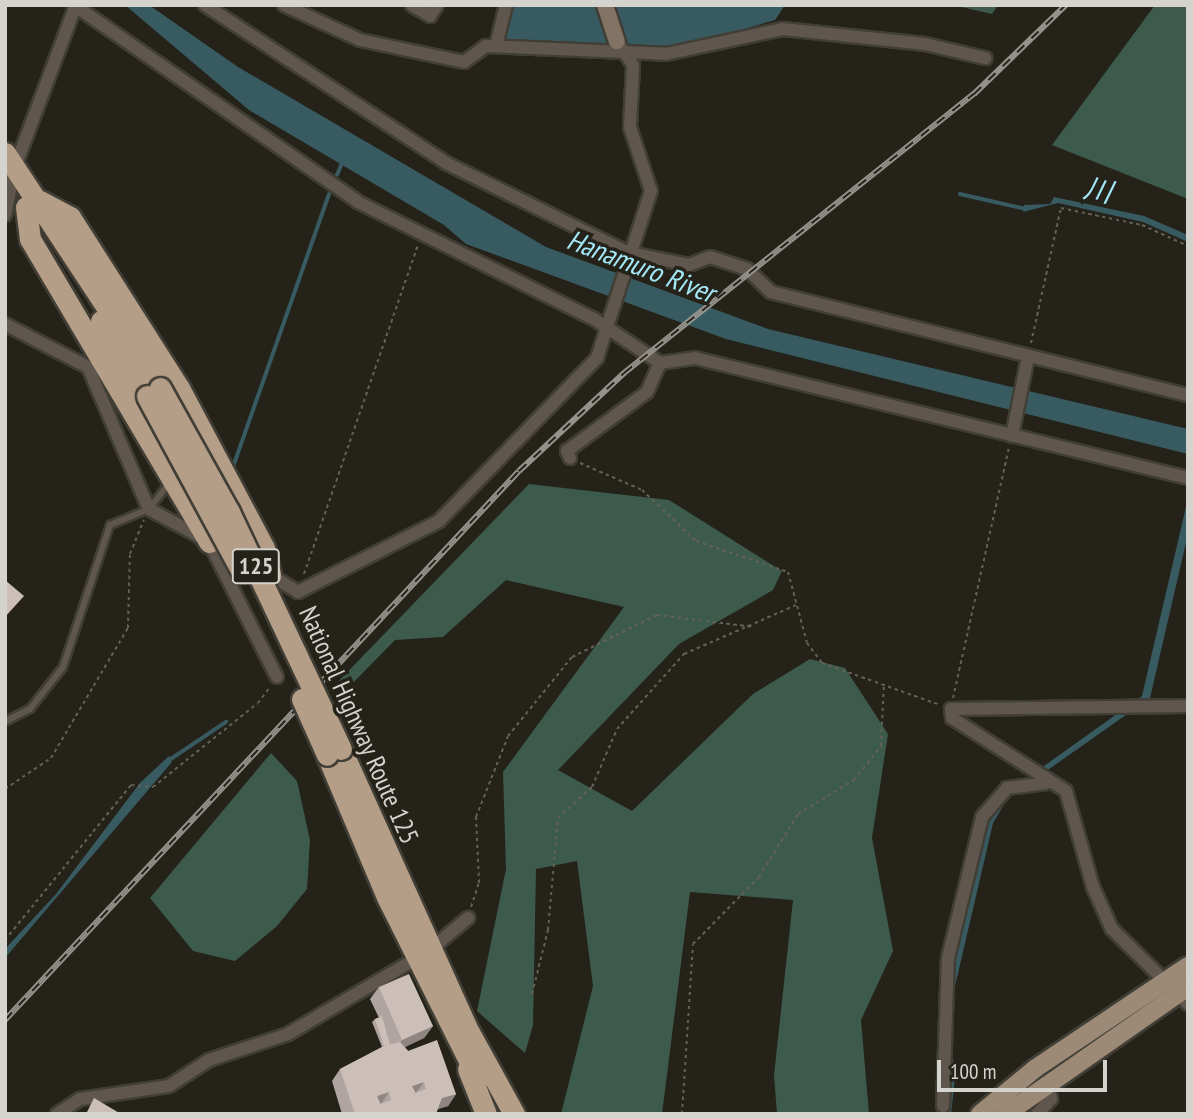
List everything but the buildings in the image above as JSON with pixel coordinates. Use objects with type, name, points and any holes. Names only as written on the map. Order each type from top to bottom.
[{"type":"highway","name":"National Highway Route 125","points":[[10,171],[153,392],[334,752],[423,954],[498,1114]]},
{"type":"highway","points":[[209,542],[173,476],[30,239],[33,204],[69,217],[179,388],[264,548],[270,575]]},
{"type":"highway","name":"National Highway Route 125","points":[[464,1040],[514,1114]]},
{"type":"highway","points":[[464,1040],[486,1114]]},
{"type":"highway","points":[[464,1040],[525,1114]]},
{"type":"main road","points":[[980,1114],[1165,979],[1188,966]]},
{"type":"main road","points":[[1006,1114],[1047,1083],[1184,995]]},
{"type":"street","points":[[5,215],[10,171],[75,5],[242,125],[421,238],[606,322],[660,363],[695,358],[1188,478]]},
{"type":"street","points":[[205,5],[446,163],[628,256],[689,265],[710,257],[747,269],[771,292],[1188,395]]},
{"type":"street","points":[[284,5],[350,37],[464,62],[496,46],[666,54],[783,29],[925,44],[985,58]]},
{"type":"street","points":[[412,5],[430,16],[437,5]]},
{"type":"street","points":[[496,46],[506,5]]},
{"type":"street","points":[[5,324],[88,367],[149,509],[298,592],[439,521],[597,358],[606,322],[651,191],[630,127],[630,54],[617,41],[606,5]]},
{"type":"street","points":[[1012,436],[1028,357]]},
{"type":"street","points":[[570,458],[567,452],[647,392],[660,363]]},
{"type":"street","points":[[209,542],[277,677]]},
{"type":"street","points":[[270,575],[292,625]]},
{"type":"street","points":[[1184,995],[1112,929],[1093,887],[1074,806],[1066,791],[1046,783],[953,718],[951,709],[1188,706]]},
{"type":"street","points":[[943,1106],[948,958],[982,817],[1007,788],[1046,783]]},
{"type":"street","points":[[57,1114],[80,1099],[169,1086],[209,1060],[288,1034],[423,954],[468,919]]},
{"type":"street","points":[[1037,1114],[1051,1099],[1047,1083]]},
{"type":"lane","points":[[6,720],[30,709],[63,667],[110,525],[149,509],[173,476]]},
{"type":"path","points":[[1028,357],[1060,208],[1142,225],[1188,246]]},
{"type":"path","points":[[298,592],[421,238]]},
{"type":"path","points":[[570,458],[642,490],[696,541],[788,572],[807,643],[822,663],[951,709],[1012,436]]},
{"type":"path","points":[[5,789],[51,758],[128,628],[130,554],[149,509]]},
{"type":"path","points":[[532,994],[548,930],[558,818],[592,787],[617,729],[669,664],[756,627],[797,604]]},
{"type":"path","points":[[468,919],[478,883],[476,817],[508,736],[572,657],[657,615],[756,627]]},
{"type":"path","points":[[5,940],[131,785],[153,787],[258,703],[277,677]]},
{"type":"path","points":[[682,1114],[693,944],[759,877],[798,814],[854,780],[881,746],[884,683]]},
{"type":"green space","points":[[953,5],[998,5],[992,14]]},
{"type":"green space","points":[[1155,5],[1188,5],[1188,199],[1052,145]]},
{"type":"green space","points":[[529,484],[669,500],[782,571],[773,590],[679,644],[558,770],[632,811],[753,694],[810,659],[845,668],[888,734],[872,838],[893,951],[861,1020],[869,1114],[777,1114],[774,1075],[793,900],[690,892],[662,1114],[561,1114],[593,986],[577,861],[536,869],[533,1025],[525,1053],[477,1011],[506,869],[503,772],[624,607],[506,580],[443,637],[395,640],[347,689],[365,732],[356,741],[334,686]]},
{"type":"green space","points":[[271,753],[297,781],[310,840],[307,889],[277,926],[235,961],[193,951],[150,898]]},
{"type":"water","points":[[125,5],[149,5],[238,67],[546,247],[768,329],[1188,429],[1188,454],[726,339],[466,244],[444,225],[249,110]]},
{"type":"water","points":[[509,5],[603,5],[624,51],[498,44]]},
{"type":"water","points":[[608,5],[785,5],[775,20],[666,52],[631,51],[620,41]]},
{"type":"water","points":[[1054,197],[1144,216],[1188,235],[1188,242],[1143,222],[1058,203],[1023,212],[1024,205],[1050,204]]},
{"type":"water","points":[[1188,498],[1188,534],[1150,698],[1008,798],[993,823],[949,1012],[955,1078],[951,1114],[946,1114],[945,1018],[952,960],[986,819],[995,801],[1142,696]]},
{"type":"water","points":[[169,756],[172,762],[5,958],[5,949],[56,894],[140,783]]},
{"type":"waterway","points":[[337,175],[343,161]]},
{"type":"waterway","points":[[233,467],[329,194]]},
{"type":"waterway","name":"川","points":[[960,194],[1026,209]]},
{"type":"waterway","points":[[168,761],[226,722]]},
{"type":"railway","points":[[5,1020],[519,471],[624,373],[974,94],[1066,5]]},
{"type":"water label","name":"Hanamuro River","points":[[641,266]]}]
